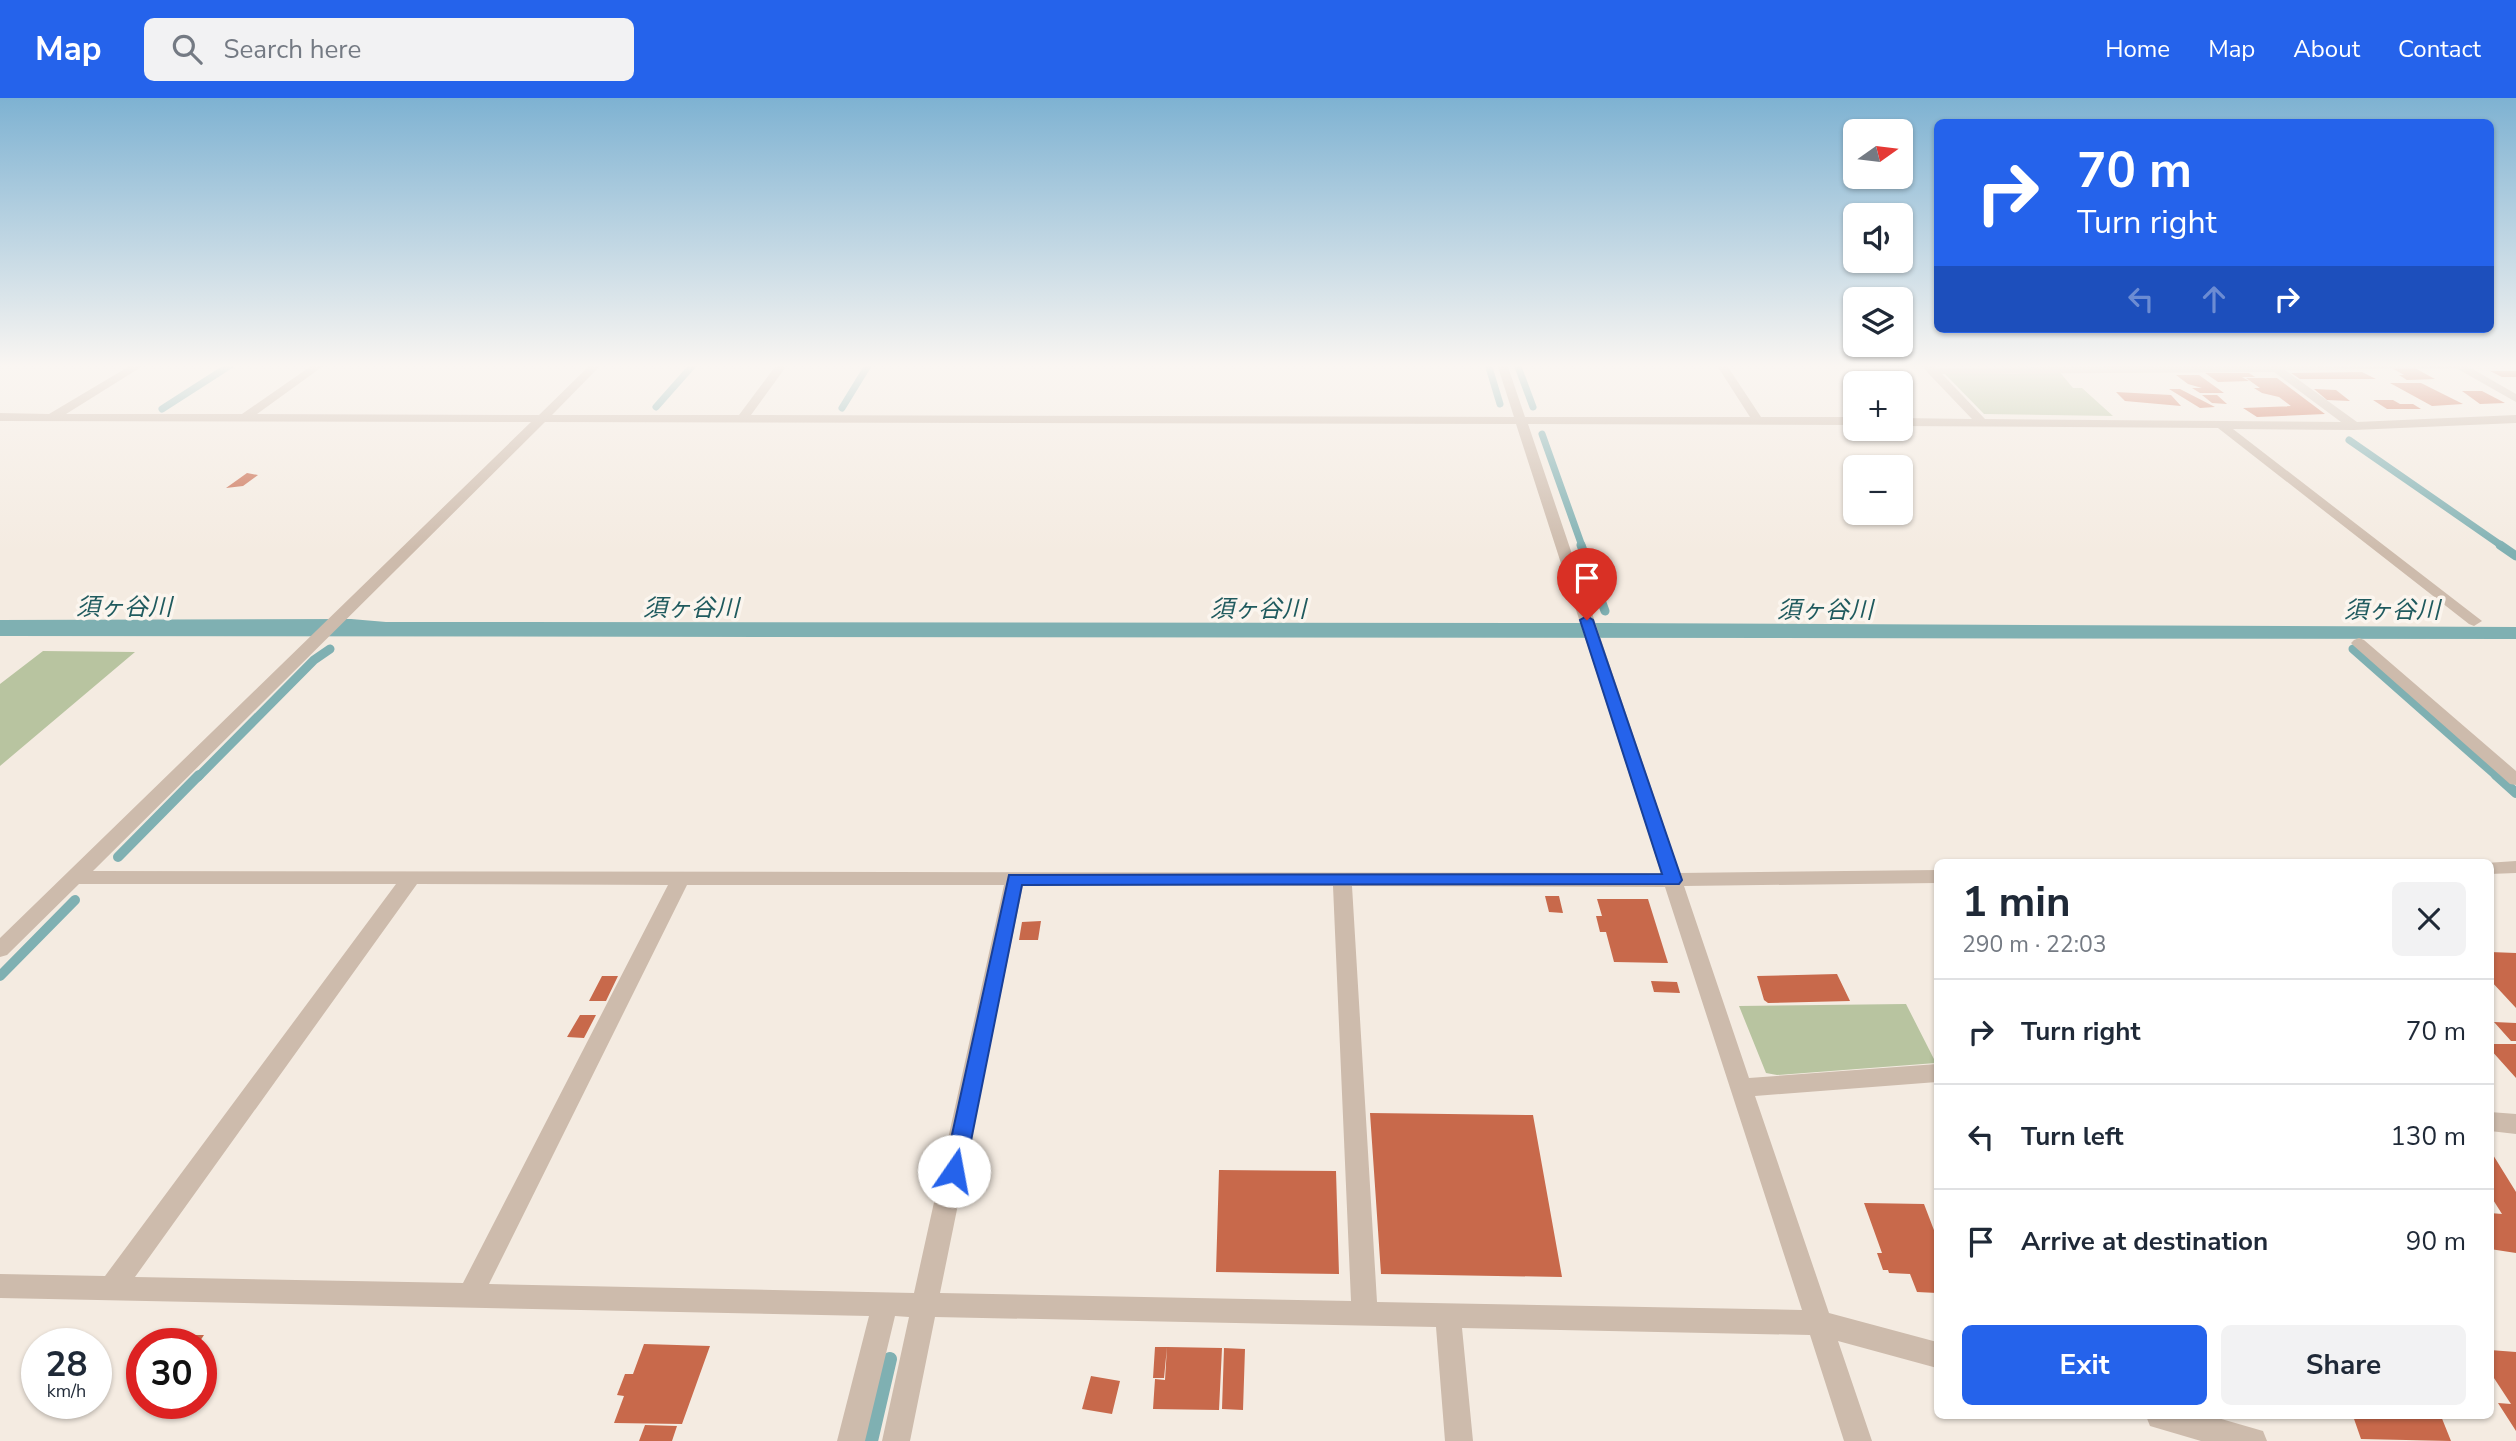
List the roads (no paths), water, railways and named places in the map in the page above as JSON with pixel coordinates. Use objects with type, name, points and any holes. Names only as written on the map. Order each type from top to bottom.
[{"type":"street","points":[[0,950],[533,427]]},
{"type":"street","points":[[1522,427],[1858,1441]]},
{"type":"street","points":[[2223,427],[2474,621]]},
{"type":"street","points":[[2359,643],[2516,780]]},
{"type":"street","points":[[2494,867],[2516,867]]},
{"type":"street","points":[[75,877],[1673,880],[1934,876]]},
{"type":"street","points":[[112,1288],[412,877]]},
{"type":"street","points":[[470,1296],[681,878]]},
{"type":"street","points":[[896,1441],[1015,879]]},
{"type":"street","points":[[1342,880],[1365,1314]]},
{"type":"street","points":[[1741,1088],[1934,1073]]},
{"type":"street","points":[[2494,1121],[2516,1124]]},
{"type":"street","points":[[0,1286],[1819,1323],[1934,1354]]},
{"type":"street","points":[[851,1441],[885,1304]]},
{"type":"street","points":[[1448,1316],[1459,1441]]},
{"type":"street","points":[[2171,1419],[2253,1441]]},
{"type":"water","points":[[351,619],[386,622],[2516,627],[2516,639],[0,636],[0,620]]},
{"type":"waterway","points":[[1542,434],[1582,546]]},
{"type":"waterway","points":[[2349,440],[2502,546]]},
{"type":"waterway","points":[[1581,545],[1605,611]]},
{"type":"waterway","points":[[2500,545],[2516,556]]},
{"type":"waterway","points":[[198,777],[314,660],[330,649]]},
{"type":"waterway","points":[[2353,649],[2498,777]]},
{"type":"waterway","points":[[118,857],[199,775]]},
{"type":"waterway","points":[[2496,775],[2516,793]]},
{"type":"waterway","points":[[0,976],[75,900]]},
{"type":"waterway","points":[[871,1441],[890,1359]]},
{"type":"water label","name":"須ヶ谷川","points":[[124,607]]},
{"type":"water label","name":"須ヶ谷川","points":[[691,608]]},
{"type":"water label","name":"須ヶ谷川","points":[[1258,609]]},
{"type":"water label","name":"須ヶ谷川","points":[[1825,610]]},
{"type":"water label","name":"須ヶ谷川","points":[[2392,610]]}]
